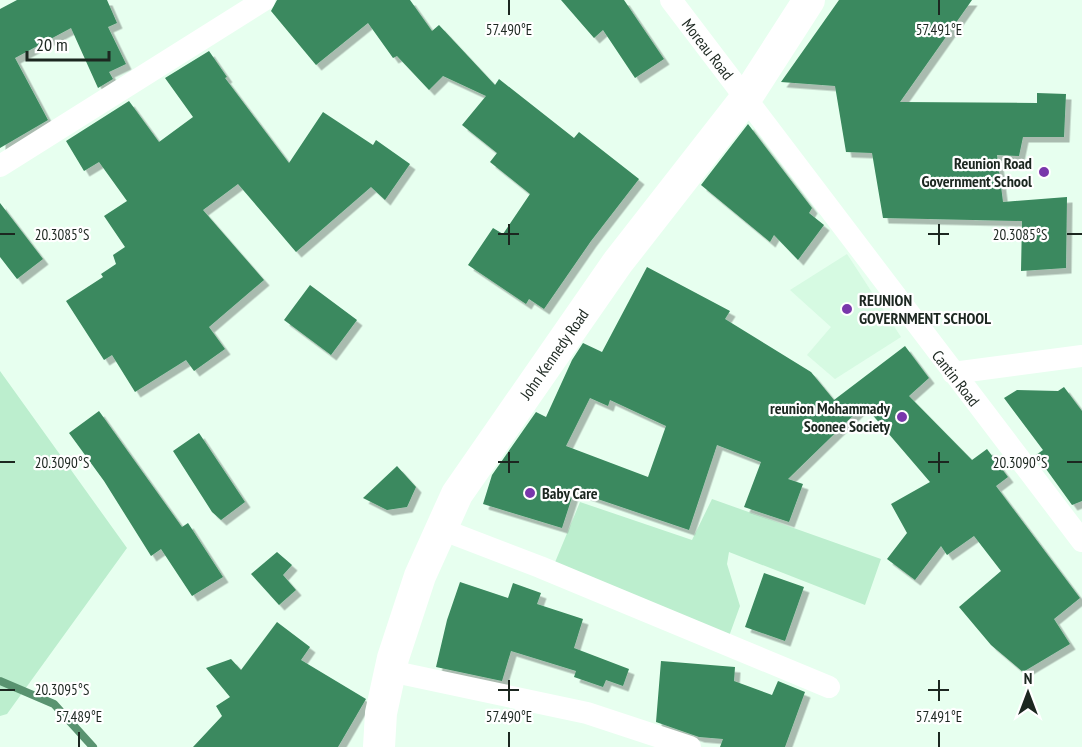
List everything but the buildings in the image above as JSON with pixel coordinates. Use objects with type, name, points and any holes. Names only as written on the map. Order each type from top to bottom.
[{"type":"main road","name":"John Kennedy Road","points":[[379,747],[381,713],[390,671],[420,576],[457,494],[618,262],[746,98],[809,0]]},
{"type":"street","points":[[0,166],[264,0]]},
{"type":"street","name":"Moreau Road","points":[[671,0],[746,98]]},
{"type":"street","name":"Cantin Road","points":[[746,98],[1082,541]]},
{"type":"street","points":[[953,373],[1082,356]]},
{"type":"street","points":[[441,529],[829,687]]},
{"type":"street","points":[[390,671],[587,714],[690,747]]},
{"type":"shaded area","name":"REUNION GOVERNMENT SCHOOL","points":[[847,254],[901,337],[835,379],[807,355],[831,327],[790,290]]},
{"type":"shaded area","points":[[0,371],[127,548],[7,714],[0,716]]},
{"type":"shaded area","points":[[712,499],[881,559],[865,605],[729,552],[727,564],[740,606],[728,639],[551,572],[580,502],[692,540]]},
{"type":"waterway","points":[[0,681],[54,704],[93,747]]},
{"type":"place","name":"Reunion Road Government School","points":[[1044,172]]},
{"type":"place","name":"REUNION GOVERNMENT SCHOOL","points":[[847,309]]},
{"type":"place","name":"reunion Mohammady Soonee Society","points":[[902,417]]},
{"type":"place","name":"Baby Care","points":[[530,493]]}]
